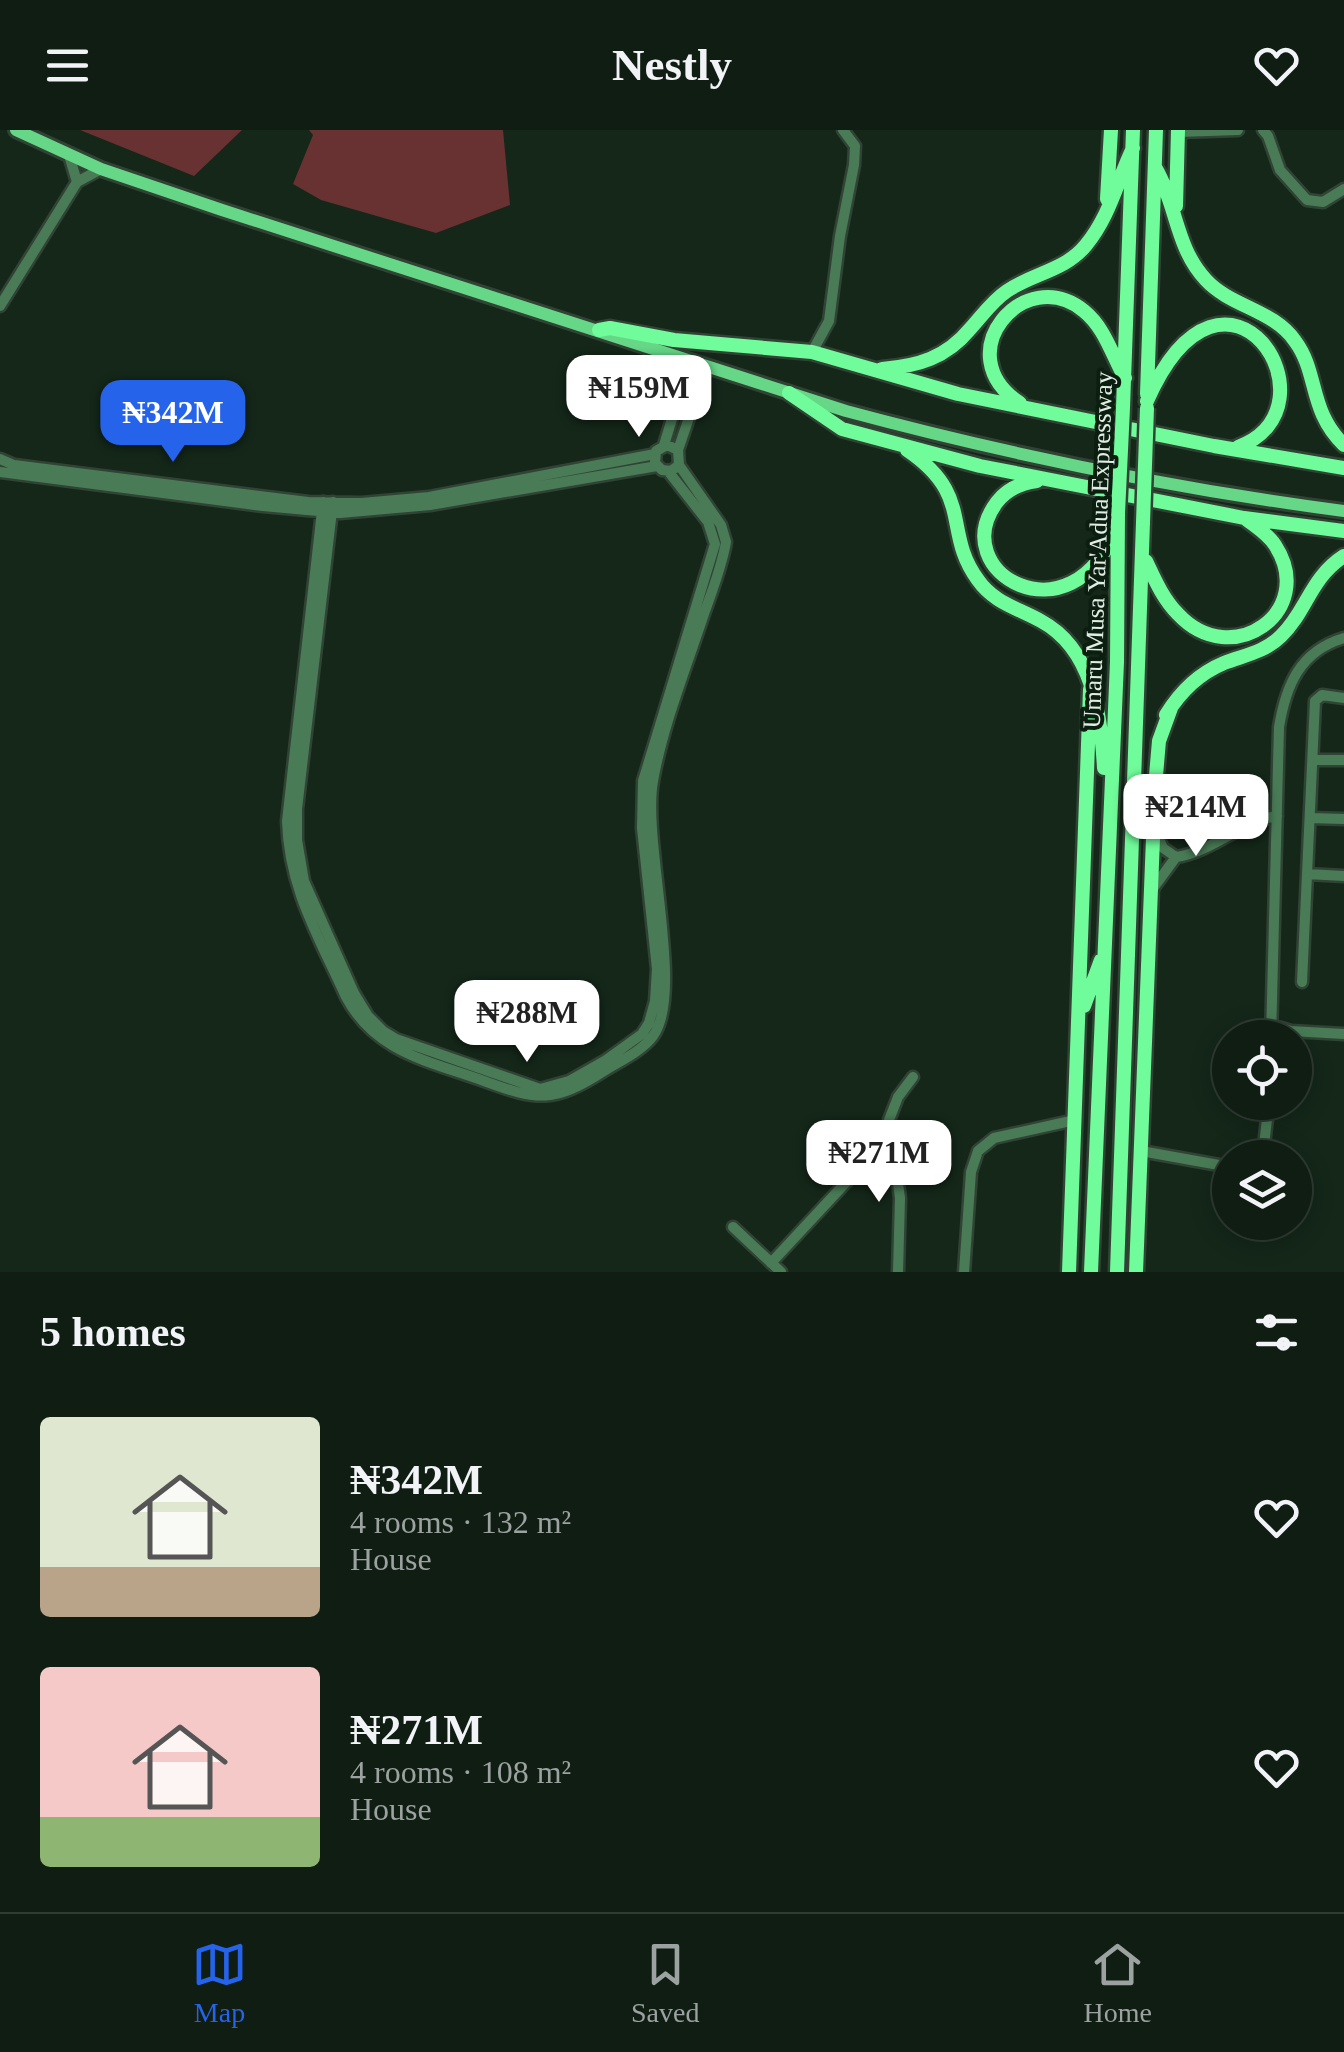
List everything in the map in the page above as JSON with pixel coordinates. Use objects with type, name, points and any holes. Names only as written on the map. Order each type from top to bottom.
[{"type":"highway","points":[[1102,219],[1109,192],[1111,130]]},
{"type":"highway","name":"Umaru Musa Yar'Adua Expressway","points":[[1091,1266],[1133,130]]},
{"type":"highway","name":"Umaru Musa Yar'Adua Expressway","points":[[1118,1265],[1156,130]]},
{"type":"highway","points":[[1174,217],[1178,131]]},
{"type":"highway","points":[[878,370],[914,365],[949,350],[1003,293],[1066,264],[1078,254],[1102,219],[1132,148]]},
{"type":"highway","points":[[1155,167],[1165,185],[1186,252],[1209,283],[1273,320],[1292,336],[1304,356],[1320,412],[1344,445]]},
{"type":"highway","points":[[1029,408],[1001,387],[989,358],[995,329],[1007,313],[1025,302],[1056,299],[1083,310],[1103,334],[1124,378]]},
{"type":"highway","points":[[1147,404],[1163,366],[1188,339],[1222,324],[1256,331],[1282,356],[1291,376],[1291,393],[1285,413],[1271,431],[1234,448]]},
{"type":"highway","points":[[599,330],[610,328],[674,340],[812,352],[958,394],[1344,468]]},
{"type":"highway","points":[[789,393],[842,429],[898,444],[1045,480],[1244,518],[1344,531]]},
{"type":"highway","points":[[898,444],[926,464],[945,486],[955,507],[966,558],[977,580],[1001,602],[1041,620],[1062,635],[1080,660],[1099,713],[1110,804]]},
{"type":"highway","points":[[1045,480],[1007,491],[992,509],[988,522],[990,559],[1017,585],[1027,590],[1051,590],[1078,579],[1102,558],[1118,518]]},
{"type":"highway","points":[[1144,556],[1160,591],[1190,625],[1214,638],[1244,636],[1257,631],[1275,614],[1287,582],[1285,565],[1276,546],[1244,518]]},
{"type":"highway","points":[[1134,800],[1153,743],[1170,708],[1205,673],[1264,649],[1284,634],[1318,578],[1344,556]]},
{"type":"highway","name":"Umaru Musa Yar'Adua Expressway","points":[[1068,1272],[1090,689]]},
{"type":"highway","points":[[1136,1272],[1153,826],[1160,740],[1170,708]]},
{"type":"highway","points":[[1128,946],[1146,1024]]},
{"type":"highway","points":[[1079,1020],[1104,950]]},
{"type":"highway","points":[[1072,1191],[1091,1266]]},
{"type":"highway","points":[[1118,1265],[1139,1194]]},
{"type":"main road","points":[[16,130],[101,168],[789,393],[934,434],[1102,470],[1344,511]]},
{"type":"street","points":[[812,352],[829,321],[854,164],[855,146],[842,130]]},
{"type":"street","points":[[1178,131],[1238,130]]},
{"type":"street","points":[[1262,130],[1268,136],[1280,170],[1308,200],[1323,202],[1344,189]]},
{"type":"street","points":[[70,155],[77,182]]},
{"type":"street","points":[[0,306],[77,182],[101,168]]},
{"type":"street","points":[[664,460],[690,363]]},
{"type":"street","points":[[0,472],[324,508],[428,498],[664,460],[678,450],[706,368]]},
{"type":"street","points":[[0,459],[14,465],[350,513],[430,505],[569,476]]},
{"type":"street","points":[[324,508],[326,533],[296,730],[288,843],[297,890],[356,1015],[373,1034],[394,1048],[504,1088],[546,1098],[572,1089],[639,1049],[654,1034],[665,982],[651,796],[666,717],[711,578],[725,548],[723,530],[664,460]]},
{"type":"street","points":[[326,533],[350,513]]},
{"type":"street","points":[[1271,1020],[1279,726],[1284,698],[1293,675],[1308,658],[1326,643],[1344,638]]},
{"type":"street","points":[[1302,982],[1315,702],[1322,696],[1344,698]]},
{"type":"street","points":[[1313,760],[1344,760]]},
{"type":"street","points":[[1151,892],[1158,877],[1176,857],[1209,849],[1260,820],[1278,816]]},
{"type":"street","points":[[1310,818],[1344,819]]},
{"type":"street","points":[[1153,826],[1164,848],[1176,857]]},
{"type":"street","points":[[1308,874],[1344,876]]},
{"type":"street","points":[[1312,1032],[1344,1034]]},
{"type":"street","points":[[898,1272],[900,1198],[891,1134],[892,1108],[913,1077]]},
{"type":"street","points":[[964,1272],[971,1172],[978,1151],[994,1138],[1075,1120]]},
{"type":"street","points":[[771,1262],[891,1134]]},
{"type":"street","points":[[1141,1151],[1212,1165]]},
{"type":"street","points":[[732,1227],[781,1272]]},
{"type":"shaded area","points":[[80,130],[242,130],[194,176]]},
{"type":"shaded area","points":[[309,130],[503,130],[510,205],[436,233],[321,200],[293,184],[313,135]]}]
